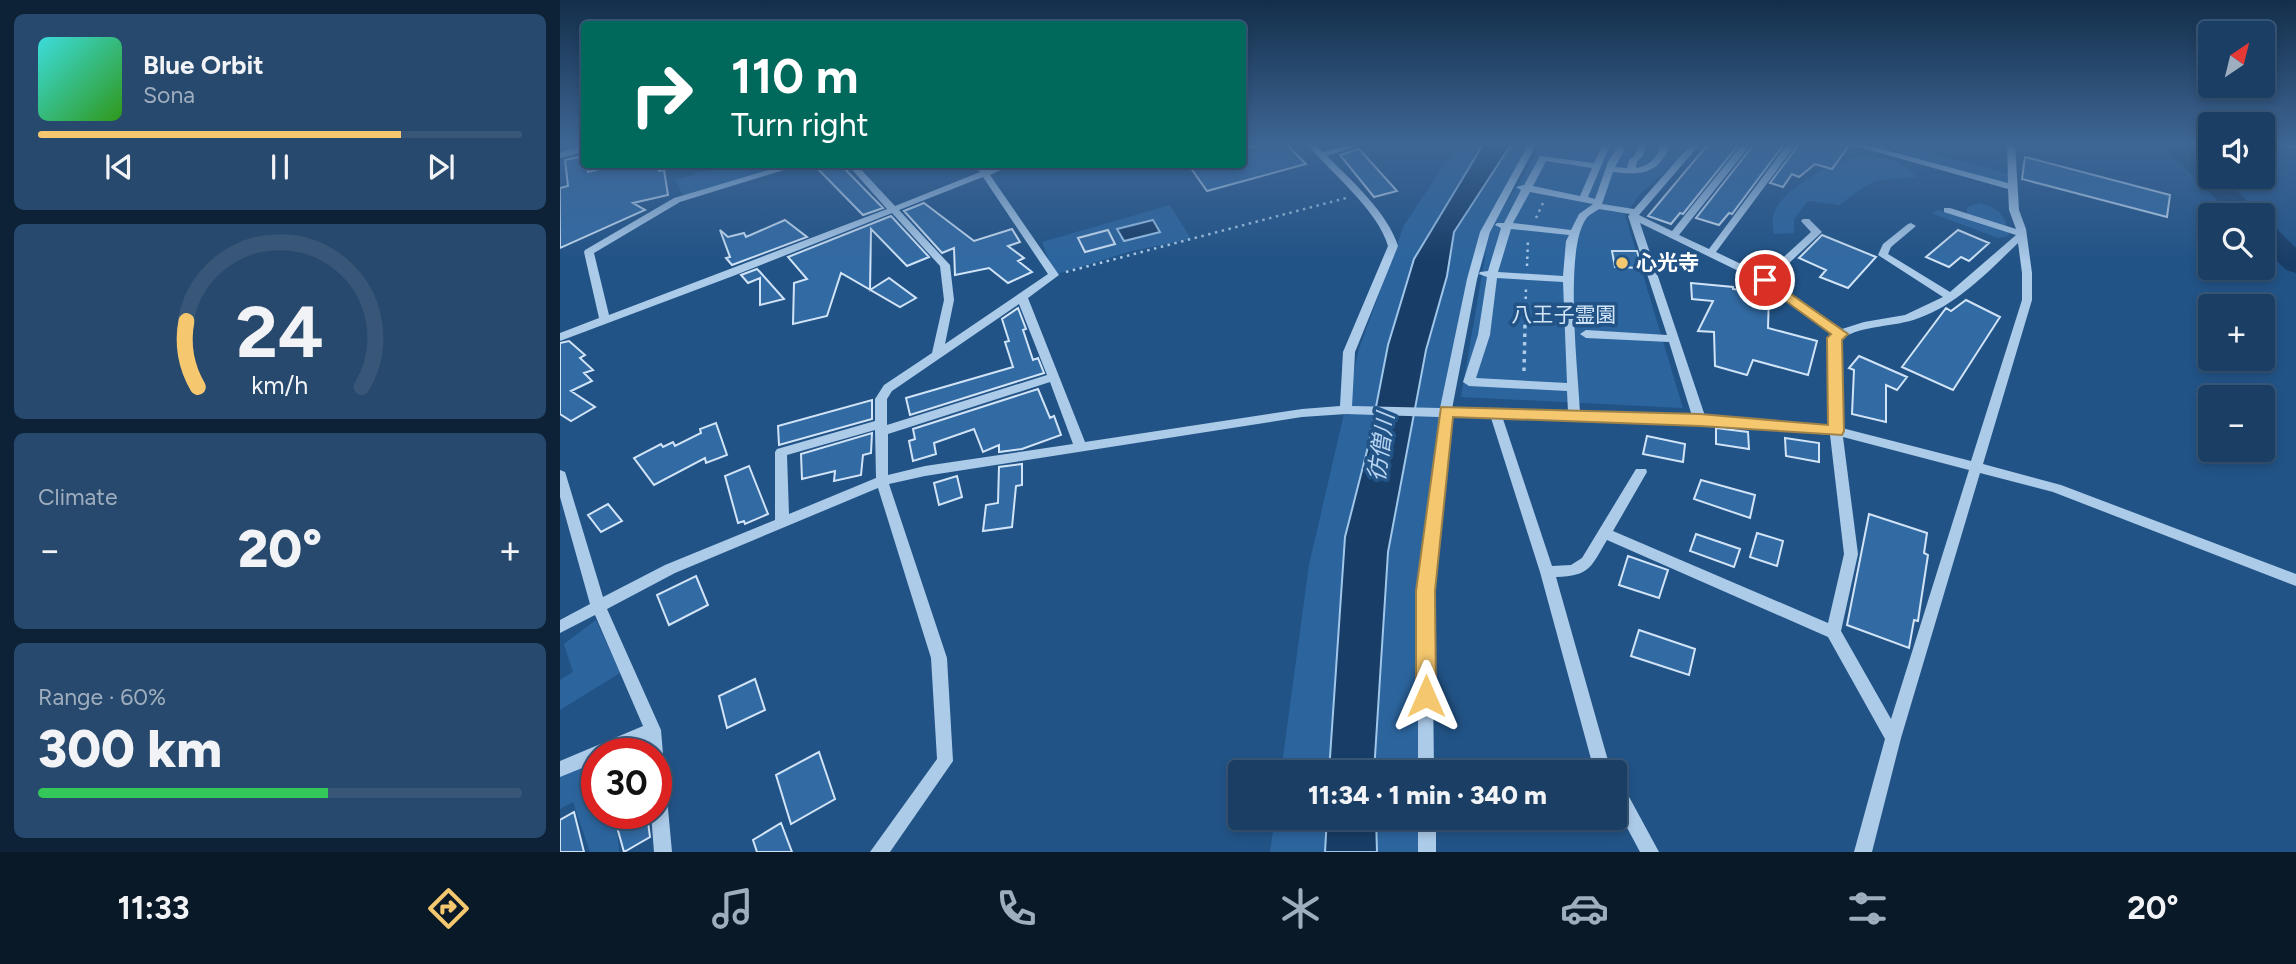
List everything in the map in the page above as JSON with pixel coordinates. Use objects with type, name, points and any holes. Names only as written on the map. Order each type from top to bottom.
[{"type":"street","points":[[605,319],[589,252],[677,200],[735,183]]},
{"type":"street","points":[[869,183],[945,265],[949,300],[937,355]]},
{"type":"street","points":[[560,337],[894,210],[952,183]]},
{"type":"street","points":[[879,852],[945,761],[939,658],[882,481],[881,399],[888,388],[1054,275],[990,183]]},
{"type":"street","points":[[1346,183],[1381,220],[1394,239],[1349,352],[1346,410]]},
{"type":"street","points":[[1530,183],[1507,226],[1492,275],[1483,335],[1469,382],[1573,387]]},
{"type":"street","points":[[1583,199],[1589,183]]},
{"type":"street","points":[[1574,415],[1568,279],[1571,241],[1582,216],[1597,204],[1605,183]]},
{"type":"street","points":[[1635,214],[1662,183]]},
{"type":"street","points":[[1673,236],[1716,183]]},
{"type":"street","points":[[1710,254],[1763,183]]},
{"type":"street","points":[[1997,183],[2013,187]]},
{"type":"street","points":[[1863,852],[1893,738],[2027,300],[2028,273],[2021,229],[2014,210],[2013,183]]},
{"type":"street","points":[[1426,760],[1425,591],[1442,411],[1473,274],[1489,224],[1510,185],[1583,199],[1635,214],[1673,236],[1765,280],[1841,334]]},
{"type":"street","points":[[1947,210],[2020,234]]},
{"type":"street","points":[[1635,214],[1700,420]]},
{"type":"street","points":[[1765,280],[1817,232],[1806,221]]},
{"type":"street","points":[[1489,224],[1574,233]]},
{"type":"street","points":[[1911,226],[1887,246],[1883,255],[1949,296]]},
{"type":"street","points":[[1833,632],[1852,554],[1836,431],[1835,338],[1841,334],[1917,316],[1949,296],[2020,234]]},
{"type":"street","points":[[1473,274],[1568,279]]},
{"type":"street","points":[[1022,297],[1081,447]]},
{"type":"street","points":[[1586,334],[1674,339]]},
{"type":"street","points":[[782,522],[781,452],[881,428],[1054,377]]},
{"type":"street","points":[[560,627],[670,569],[882,481],[925,471],[1302,413],[1346,410],[1700,420],[1836,431],[2056,488],[2296,580]]},
{"type":"street","points":[[1495,413],[1547,572],[1600,760]]},
{"type":"street","points":[[1547,572],[1574,571],[1587,562],[1642,472]]},
{"type":"street","points":[[560,475],[598,605],[653,730],[654,738]]},
{"type":"street","points":[[1605,533],[1833,632],[1893,738]]},
{"type":"street","points":[[560,769],[653,730]]},
{"type":"street","points":[[1627,810],[1650,852]]},
{"type":"street","points":[[661,829],[663,852]]},
{"type":"street","points":[[1427,830],[1427,852]]},
{"type":"path","points":[[1054,275],[1357,195]]},
{"type":"green space","points":[[676,183],[726,183],[683,195]]},
{"type":"green space","name":"八王子霊園","points":[[1432,183],[1514,183],[1497,218],[1519,183],[1653,183],[1640,194],[1625,215],[1683,408],[1461,397],[1486,251],[1452,363],[1430,553],[1428,760],[1283,760],[1309,565],[1359,349],[1404,225]]},
{"type":"green space","points":[[1802,183],[1873,183],[1840,205],[1808,201],[1794,219],[1794,233],[1774,234],[1773,215],[1789,192]]},
{"type":"green space","points":[[1997,183],[2013,183],[2013,187]]},
{"type":"green space","points":[[1979,203],[1992,207],[2000,214],[2006,223],[2009,236],[1998,238],[1931,213],[1938,210],[1967,216],[1967,207]]},
{"type":"green space","points":[[1170,205],[1191,239],[1132,251],[1054,275],[1042,242]]},
{"type":"green space","points":[[596,620],[620,673],[560,710],[560,680],[573,672],[564,644]]},
{"type":"green space","points":[[581,765],[581,826],[573,802],[560,809],[560,774]]},
{"type":"green space","points":[[582,829],[617,829],[619,852],[590,852]]},
{"type":"green space","points":[[1273,830],[1428,830],[1428,852],[1270,852]]},
{"type":"water","name":"彷僧川","points":[[1460,183],[1486,183],[1454,232],[1447,276],[1426,350],[1388,552],[1375,760],[1330,760],[1345,537],[1369,443],[1388,345],[1414,259]]},
{"type":"water","points":[[1153,220],[1160,232],[1124,241],[1117,229]]},
{"type":"water","points":[[1326,830],[1376,830],[1377,852],[1325,852]]},
{"type":"building","points":[[568,183],[666,183],[668,195],[633,203],[645,210],[560,248],[560,188],[568,186]]},
{"type":"building","points":[[831,183],[858,183],[883,208],[863,215]]},
{"type":"building","points":[[1201,183],[1237,183],[1207,191]]},
{"type":"building","points":[[1362,183],[1390,183],[1397,191],[1374,197]]},
{"type":"building","points":[[1676,183],[1708,183],[1683,214],[1680,213],[1671,224],[1648,216]]},
{"type":"building","points":[[1724,183],[1755,183],[1732,214],[1729,213],[1719,225],[1696,218]]},
{"type":"building","points":[[1770,183],[1786,183],[1783,187]]},
{"type":"building","points":[[2036,183],[2123,183],[2170,195],[2167,217]]},
{"type":"building","points":[[924,203],[974,241],[1012,229],[1020,242],[1008,246],[1024,258],[1018,261],[1032,272],[1008,283],[989,268],[955,275],[954,248],[942,253],[904,211]]},
{"type":"building","points":[[891,216],[929,257],[907,266],[871,229],[870,290],[841,273],[827,316],[793,324],[794,283],[807,279],[788,257]]},
{"type":"building","points":[[785,220],[807,237],[732,265],[726,258],[730,257],[720,230],[728,237],[744,233],[746,237]]},
{"type":"building","points":[[1108,230],[1115,244],[1085,252],[1078,238]]},
{"type":"building","points":[[1958,230],[1989,243],[1969,261],[1961,257],[1949,267],[1926,257]]},
{"type":"building","points":[[1822,235],[1876,257],[1848,288],[1820,277],[1826,270],[1799,258]]},
{"type":"building","points":[[1612,251],[1637,251],[1642,268],[1615,267]]},
{"type":"building","points":[[757,269],[784,299],[760,305],[760,278],[748,283],[741,275]]},
{"type":"building","points":[[889,278],[916,298],[900,307],[870,290]]},
{"type":"building","points":[[1691,283],[1733,287],[1769,295],[1768,328],[1817,341],[1808,375],[1753,360],[1747,375],[1715,366],[1714,332],[1698,331],[1713,301],[1692,299]]},
{"type":"building","points":[[1966,300],[2000,317],[1953,390],[1902,367],[1946,308],[1951,311]]},
{"type":"building","points":[[1018,308],[1033,360],[1038,358],[1044,373],[910,415],[906,398],[1013,367],[1005,342],[1009,341],[1002,319]]},
{"type":"building","points":[[569,341],[585,355],[580,358],[593,370],[584,373],[592,381],[571,391],[595,407],[571,421],[560,414],[560,343]]},
{"type":"building","points":[[1859,356],[1907,377],[1897,390],[1886,385],[1886,422],[1852,414],[1854,370],[1849,368]]},
{"type":"building","points":[[1038,389],[1050,418],[1054,416],[1061,435],[1022,449],[999,452],[999,445],[983,452],[974,429],[934,443],[936,454],[913,461],[909,441],[915,439],[913,429]]},
{"type":"building","points":[[872,400],[872,419],[779,445],[778,426]]},
{"type":"building","points":[[716,423],[727,455],[706,463],[705,458],[654,485],[634,458],[661,444],[663,447],[673,442],[675,446],[701,433],[700,429]]},
{"type":"building","points":[[1716,428],[1748,432],[1749,449],[1716,444]]},
{"type":"building","points":[[872,433],[871,453],[863,455],[861,475],[834,481],[835,471],[802,479],[801,454]]},
{"type":"building","points":[[1647,436],[1685,444],[1683,462],[1643,454]]},
{"type":"building","points":[[1785,438],[1819,443],[1819,462],[1786,456]]},
{"type":"building","points":[[1022,464],[1022,485],[1016,486],[1012,527],[983,531],[986,505],[998,503],[999,467]]},
{"type":"building","points":[[749,466],[768,514],[745,524],[744,521],[738,523],[725,476]]},
{"type":"building","points":[[957,476],[962,497],[939,505],[934,483]]},
{"type":"building","points":[[1701,480],[1755,495],[1750,518],[1694,499]]},
{"type":"building","points":[[608,504],[622,521],[601,532],[588,515]]},
{"type":"building","points":[[1869,514],[1927,533],[1924,553],[1928,555],[1918,621],[1914,620],[1909,648],[1847,625]]},
{"type":"building","points":[[1757,533],[1783,541],[1777,566],[1750,557]]},
{"type":"building","points":[[1696,534],[1740,549],[1734,567],[1690,551]]},
{"type":"building","points":[[1628,556],[1668,570],[1659,598],[1619,585]]},
{"type":"building","points":[[696,576],[708,605],[669,625],[657,595]]},
{"type":"building","points":[[1639,630],[1695,649],[1689,675],[1631,656]]},
{"type":"building","points":[[755,679],[765,710],[727,728],[719,696]]},
{"type":"building","points":[[819,752],[835,799],[791,824],[776,775]]},
{"type":"building","points":[[574,812],[584,852],[560,852],[560,820]]},
{"type":"building","points":[[781,823],[792,852],[757,852],[753,840]]},
{"type":"building","points":[[618,829],[649,829],[650,837],[624,852]]},
{"type":"waterway","points":[[2214,183],[2235,203]]},
{"type":"waterway","points":[[2275,243],[2296,264]]},
{"type":"place","name":"心光寺","points":[[1622,263]]},
{"type":"route","points":[[1426,696],[1425,591],[1446,411],[1700,420],[1836,431],[1835,338],[1841,334],[1765,280]]}]
